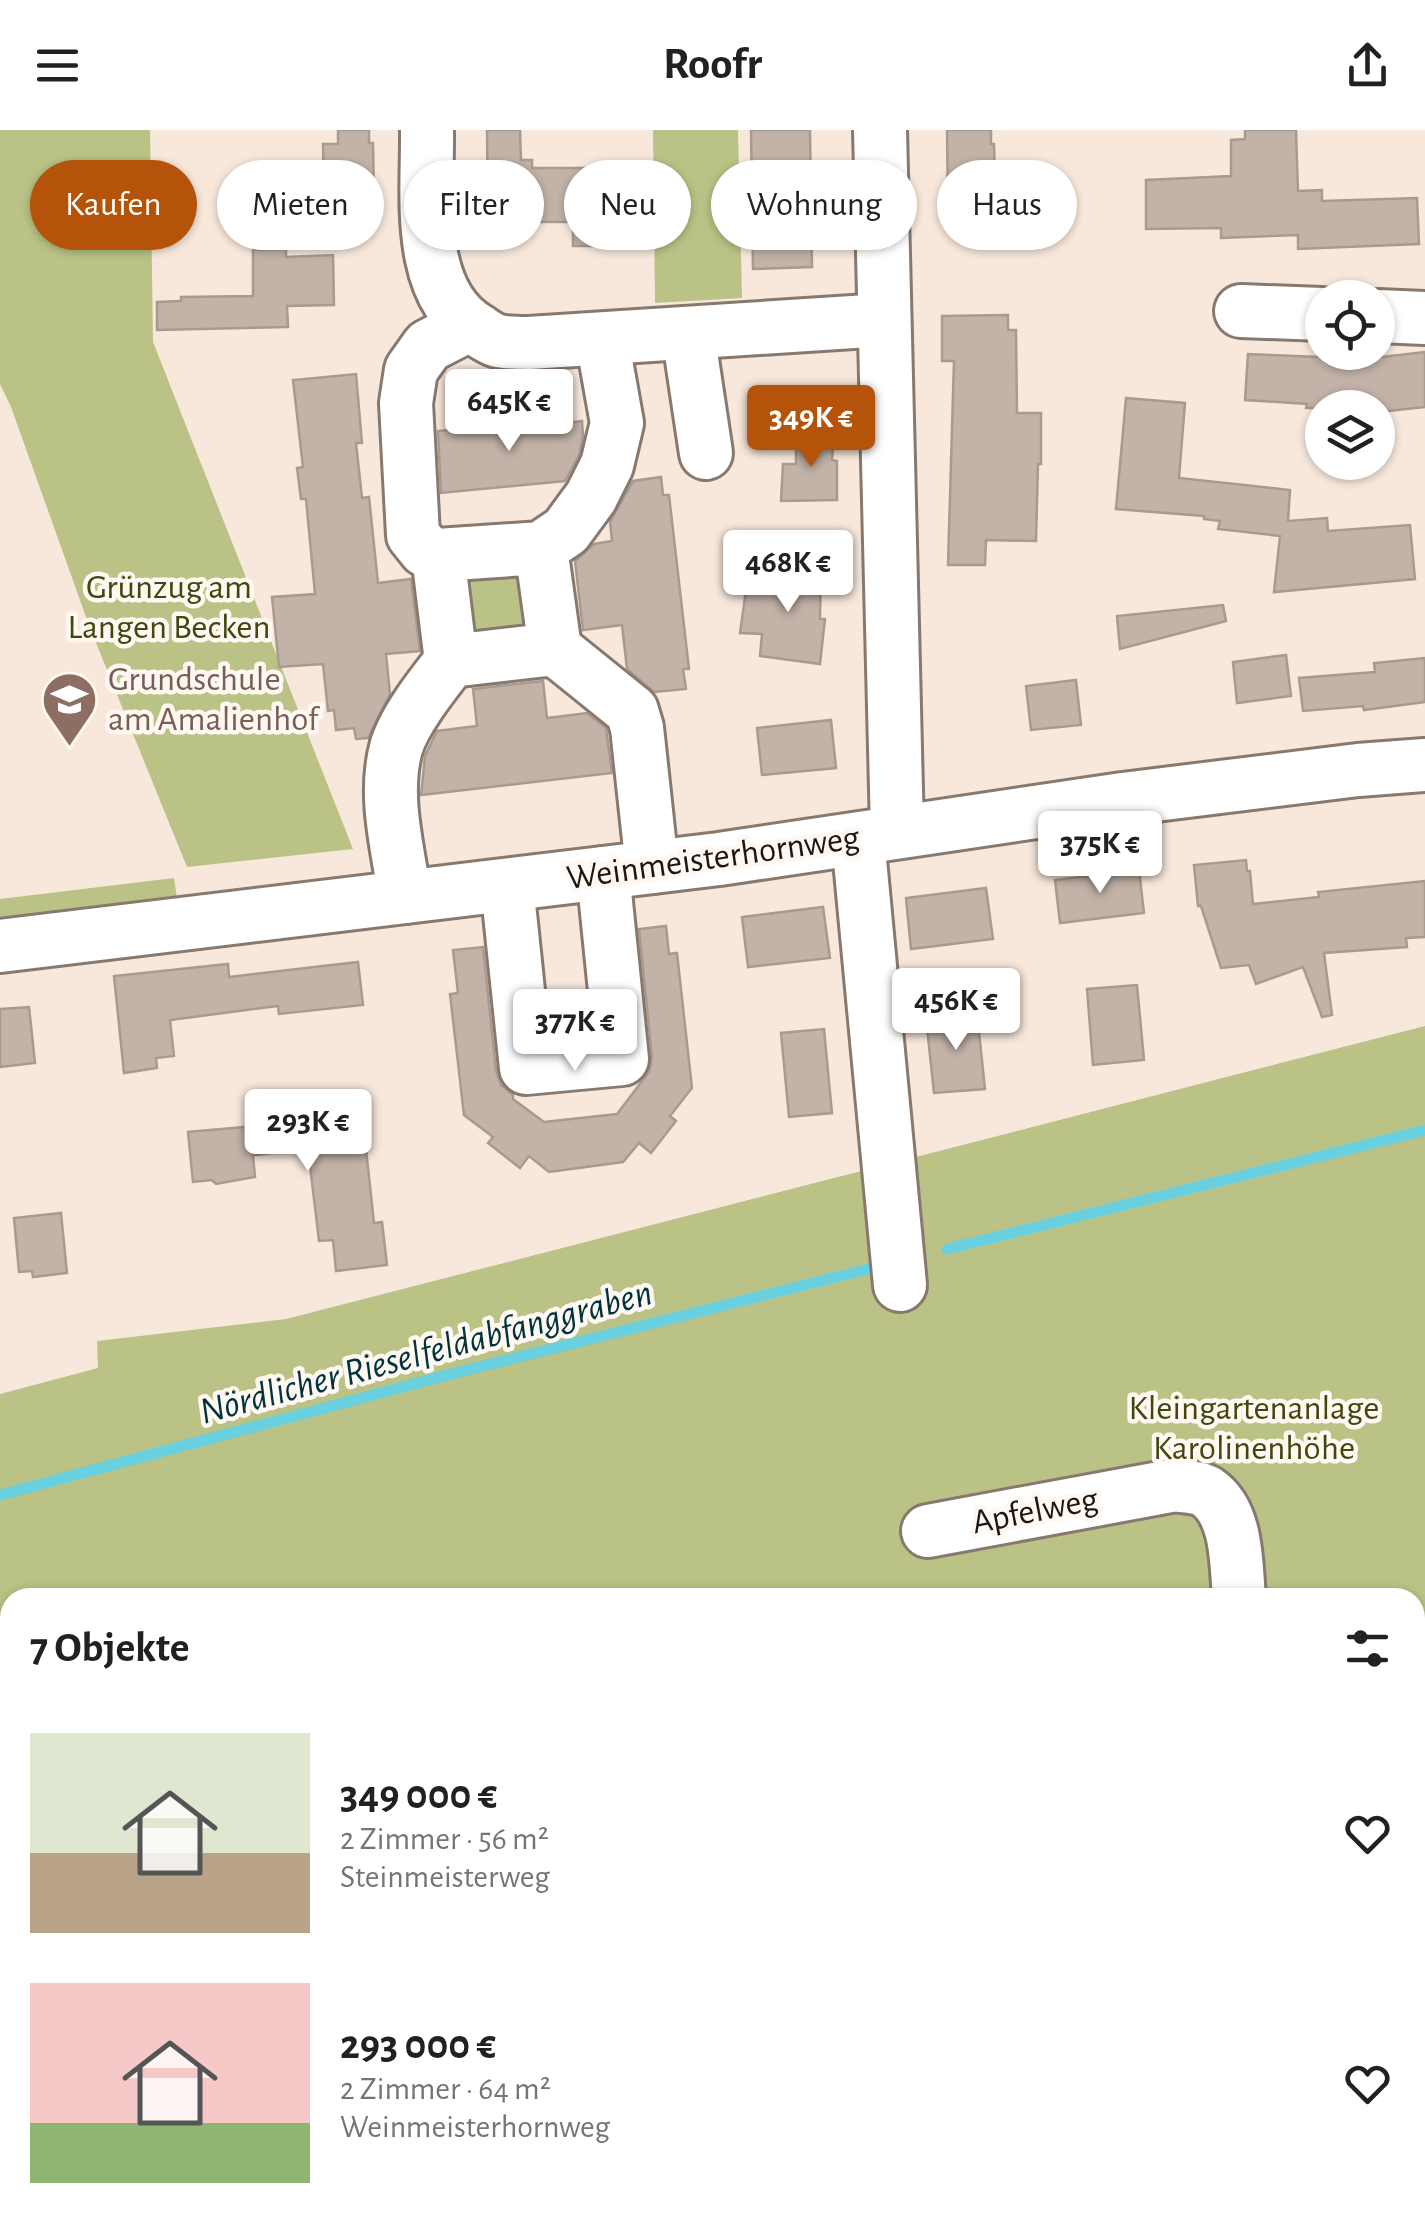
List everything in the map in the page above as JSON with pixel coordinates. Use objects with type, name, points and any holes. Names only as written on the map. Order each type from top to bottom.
[{"type":"street","points":[[427,130],[429,241],[436,280],[469,325],[496,340],[529,344],[884,320]]},
{"type":"street","points":[[880,130],[884,320],[877,835],[900,1285]]},
{"type":"street","points":[[1241,311],[1305,313]]},
{"type":"street","points":[[1395,317],[1425,318]]},
{"type":"street","points":[[469,325],[428,346],[411,370],[406,403],[413,535],[426,550],[438,555],[541,548],[566,531],[592,496],[608,465],[617,424],[602,339]]},
{"type":"street","points":[[688,333],[706,453]]},
{"type":"street","points":[[507,885],[526,1068],[622,1059],[627,870],[637,728],[632,711],[555,650],[541,548]]},
{"type":"street","points":[[406,897],[392,813],[392,764],[408,722],[451,661],[438,555]]},
{"type":"street","points":[[451,661],[555,650]]},
{"type":"street","name":"Weinmeisterhornweg","points":[[0,946],[627,870],[1123,799],[1425,765]]},
{"type":"street","name":"Apfelweg","points":[[928,1531],[1176,1485],[1205,1490],[1222,1509],[1233,1538],[1239,1588]]},
{"type":"green space","name":"Grünzug am Langen Becken","points":[[0,130],[150,130],[150,160],[30,160],[30,250],[152,250],[153,342],[353,849],[187,867],[90,628],[0,384]]},
{"type":"green space","points":[[653,130],[738,130],[739,160],[711,160],[711,250],[741,250],[742,298],[655,303],[654,250],[691,250],[691,160],[653,160]]},
{"type":"green space","points":[[526,568],[534,627],[473,636],[465,577]]},
{"type":"green space","points":[[174,878],[179,912],[0,935],[0,899]]},
{"type":"green space","name":"Kleingartenanlage Karolinenhöhe","points":[[1425,1026],[1425,1588],[0,1588],[0,1394],[98,1368],[97,1341],[286,1319]]},
{"type":"building","points":[[338,130],[369,130],[373,160],[323,160],[323,144],[338,144]]},
{"type":"building","points":[[487,130],[520,130],[521,160],[487,160]]},
{"type":"building","points":[[751,130],[810,130],[810,160],[751,160]]},
{"type":"building","points":[[947,130],[991,130],[994,160],[947,160]]},
{"type":"building","points":[[1245,130],[1296,130],[1298,191],[1322,190],[1322,201],[1417,198],[1419,244],[1298,249],[1298,235],[1221,238],[1221,228],[1146,229],[1146,180],[1231,176],[1231,140],[1245,139]]},
{"type":"building","points":[[544,168],[564,168],[564,222],[544,222]]},
{"type":"building","points":[[253,250],[286,250],[286,257],[333,255],[334,305],[287,306],[288,327],[157,330],[157,302],[181,301],[181,297],[253,296]]},
{"type":"building","points":[[753,250],[812,250],[812,267],[753,269]]},
{"type":"building","points":[[1008,315],[1008,330],[1016,330],[1017,413],[1041,413],[1036,541],[986,540],[985,565],[948,565],[954,361],[942,361],[942,316]]},
{"type":"building","points":[[1425,352],[1425,407],[1395,410],[1395,390],[1305,390],[1305,404],[1245,400],[1248,354],[1305,356],[1305,370],[1395,370],[1395,355]]},
{"type":"building","points":[[356,374],[362,443],[356,443],[362,498],[369,497],[378,583],[411,579],[420,651],[386,654],[390,694],[368,738],[356,739],[354,728],[336,730],[334,710],[328,711],[323,664],[279,667],[272,597],[315,594],[306,499],[301,499],[297,468],[303,467],[293,380]]},
{"type":"building","points":[[1126,398],[1185,403],[1179,478],[1290,490],[1288,521],[1327,518],[1328,531],[1410,525],[1415,579],[1274,592],[1280,536],[1218,529],[1220,521],[1204,516],[1116,509]]},
{"type":"building","points":[[568,417],[568,423],[582,421],[583,436],[579,455],[565,481],[441,493],[438,431]]},
{"type":"building","points":[[796,432],[834,435],[832,460],[837,461],[837,500],[781,501],[783,464],[796,464]]},
{"type":"building","points":[[661,477],[663,495],[669,495],[689,669],[683,669],[686,689],[654,692],[627,669],[622,625],[583,630],[575,561],[594,544],[612,541],[610,522],[633,481]]},
{"type":"building","points":[[792,561],[821,561],[820,619],[825,619],[820,664],[760,656],[762,634],[740,633],[747,583],[792,581]]},
{"type":"building","points":[[1223,605],[1226,621],[1120,649],[1117,616]]},
{"type":"building","points":[[1286,655],[1291,696],[1237,703],[1233,662]]},
{"type":"building","points":[[1425,658],[1425,702],[1364,710],[1363,706],[1303,711],[1299,678],[1375,672],[1374,663]]},
{"type":"building","points":[[1076,680],[1081,725],[1031,730],[1026,686]]},
{"type":"building","points":[[543,681],[547,718],[587,713],[606,728],[612,773],[421,795],[425,756],[437,731],[477,726],[473,689]]},
{"type":"building","points":[[831,720],[836,768],[762,775],[757,728]]},
{"type":"building","points":[[1246,860],[1253,904],[1319,897],[1318,892],[1425,881],[1425,937],[1406,938],[1407,947],[1324,953],[1332,1015],[1322,1017],[1303,967],[1256,984],[1249,965],[1221,968],[1198,906],[1194,865]]},
{"type":"building","points":[[1139,870],[1144,913],[1060,923],[1055,880]]},
{"type":"building","points":[[986,888],[993,939],[911,949],[906,898]]},
{"type":"building","points":[[823,907],[830,958],[748,967],[742,917]]},
{"type":"building","points":[[666,926],[669,954],[677,953],[692,1088],[670,1116],[676,1121],[651,1153],[639,1143],[623,1162],[549,1172],[529,1156],[520,1168],[488,1143],[493,1137],[464,1115],[450,994],[458,993],[453,950],[483,947],[496,1071],[513,1099],[544,1122],[617,1114],[649,1072],[652,1057],[639,929]]},
{"type":"building","points":[[358,962],[363,1005],[279,1014],[278,1006],[170,1020],[174,1056],[156,1058],[157,1068],[124,1073],[114,976],[228,964],[229,977]]},
{"type":"building","points":[[1137,985],[1144,1060],[1093,1065],[1087,989]]},
{"type":"building","points":[[29,1007],[35,1063],[0,1067],[0,1009]]},
{"type":"building","points":[[977,1013],[985,1089],[934,1093],[926,1018]]},
{"type":"building","points":[[824,1029],[832,1113],[789,1117],[781,1033]]},
{"type":"building","points":[[352,1102],[357,1142],[365,1140],[374,1223],[382,1222],[387,1265],[336,1271],[333,1240],[319,1241],[308,1149],[253,1155],[255,1177],[216,1184],[212,1180],[193,1182],[188,1132],[303,1122],[301,1107]]},
{"type":"building","points":[[61,1213],[67,1273],[33,1277],[32,1271],[19,1272],[14,1218]]},
{"type":"waterway","name":"Nördlicher Rieselfeldabfanggraben","points":[[947,1249],[1425,1130]]},
{"type":"waterway","name":"Nördlicher Rieselfeldabfanggraben","points":[[0,1495],[451,1374],[868,1269]]},
{"type":"place","name":"Grundschule am Amalienhof","points":[[69,748]]}]
